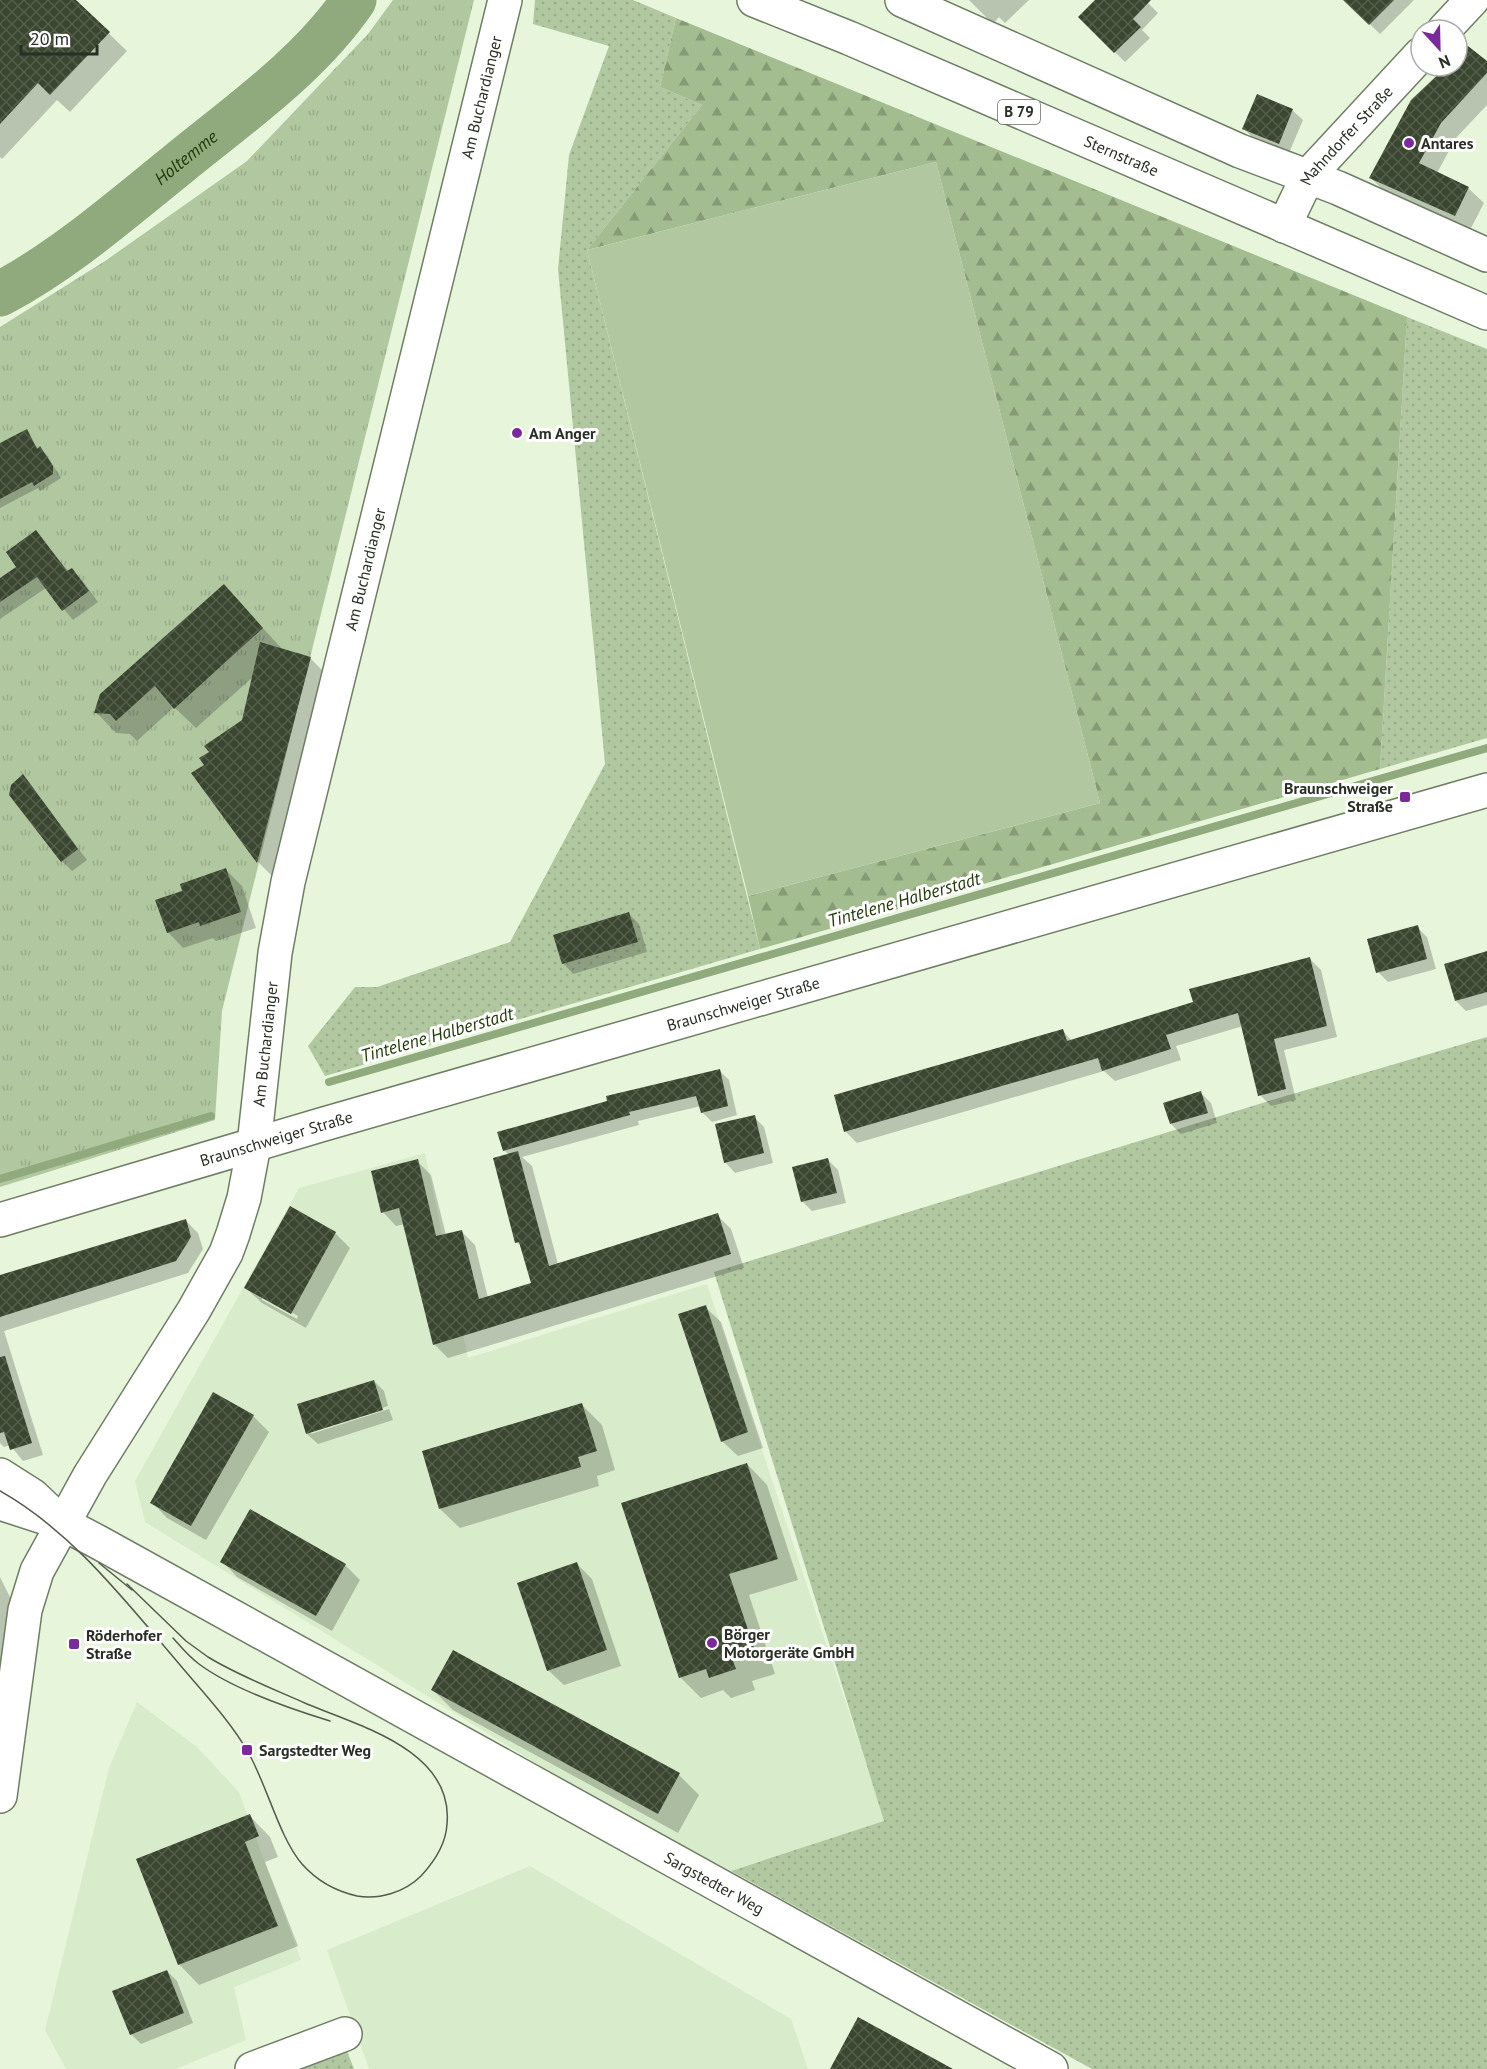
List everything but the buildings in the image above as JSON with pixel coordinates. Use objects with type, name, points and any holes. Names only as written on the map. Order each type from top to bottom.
[{"type":"street","name":"Am Buchardianger","points":[[254,1145],[275,953],[290,871],[505,0]]},
{"type":"street","name":"Sternstraße","points":[[754,0],[849,38],[1487,313]]},
{"type":"street","points":[[1455,18],[1472,0]]},
{"type":"street","points":[[910,2],[1240,151],[1308,176],[1487,255]]},
{"type":"street","name":"Mahndorfer Straße","points":[[1284,226],[1308,176],[1409,67]]},
{"type":"street","name":"Braunschweiger Straße","points":[[0,1220],[1487,790]]},
{"type":"street","points":[[0,1796],[25,1610],[37,1570],[62,1523],[194,1310],[226,1252],[244,1198],[254,1145]]},
{"type":"street","points":[[0,1475],[33,1496],[62,1523]]},
{"type":"street","points":[[0,1503],[62,1523]]},
{"type":"street","name":"Sargstedter Weg","points":[[62,1523],[300,1652],[1051,2069]]},
{"type":"street","points":[[252,2069],[345,2034]]},
{"type":"shaded area","points":[[425,1153],[468,1358],[707,1284],[885,1821],[731,1871],[563,1780],[145,1522],[135,1481],[299,1188]]},
{"type":"shaded area","points":[[137,1702],[197,1747],[239,1792],[301,1960],[234,1987],[246,2040],[176,2069],[66,2069],[45,2030],[109,1768]]},
{"type":"shaded area","points":[[530,1866],[791,2019],[808,2069],[369,2069],[327,1950]]},
{"type":"green space","points":[[393,0],[474,0],[222,1011],[215,1120],[0,1187],[0,327],[105,261],[247,161],[368,34]]},
{"type":"green space","points":[[535,0],[633,0],[676,18],[660,87],[702,105],[587,250],[760,949],[325,1076],[308,1046],[355,987],[377,987],[510,942],[605,764],[558,269],[569,155],[609,46],[533,24]]},
{"type":"green space","points":[[676,18],[1407,317],[1380,769],[760,949],[748,896],[1100,803],[936,162],[587,250],[702,105],[660,87]]},
{"type":"green space","points":[[936,162],[1100,803],[748,896],[587,250]]},
{"type":"green space","points":[[1407,317],[1487,349],[1487,738],[1380,769]]},
{"type":"green space","points":[[1487,1037],[1487,2069],[1092,2069],[731,1871],[884,1821],[714,1272],[1272,1100]]},
{"type":"green space","points":[[344,2043],[354,2069],[276,2069]]},
{"type":"waterway","name":"Holtemme","points":[[0,294],[24,281],[92,234],[248,108],[316,47],[354,0]]},
{"type":"waterway","name":"Tintelene Halberstadt","points":[[329,1082],[1487,748]]},
{"type":"waterway","name":"Tintelene Halberstadt","points":[[0,1179],[211,1116]]},
{"type":"tram line","points":[[0,1491],[26,1507],[73,1545],[135,1612],[213,1704],[248,1752],[287,1840],[308,1870],[334,1888],[365,1897],[391,1894],[415,1882],[439,1852],[447,1824],[445,1799],[436,1778],[420,1760],[400,1745],[376,1732],[257,1682],[208,1657],[186,1641],[127,1584]]},
{"type":"tram line","points":[[99,1563],[132,1590]]},
{"type":"tram line","points":[[173,1638],[195,1661],[227,1681],[280,1704],[330,1721]]},
{"type":"place","name":"Antares","points":[[1409,143]]},
{"type":"place","name":"Am Anger","points":[[517,433]]},
{"type":"place","name":"Braunschweiger Straße","points":[[1405,797]]},
{"type":"place","name":"Börger Motorgeräte GmbH","points":[[712,1643]]},
{"type":"place","name":"Röderhofer Straße","points":[[74,1644]]},
{"type":"place","name":"Sargstedter Weg","points":[[247,1750]]}]
